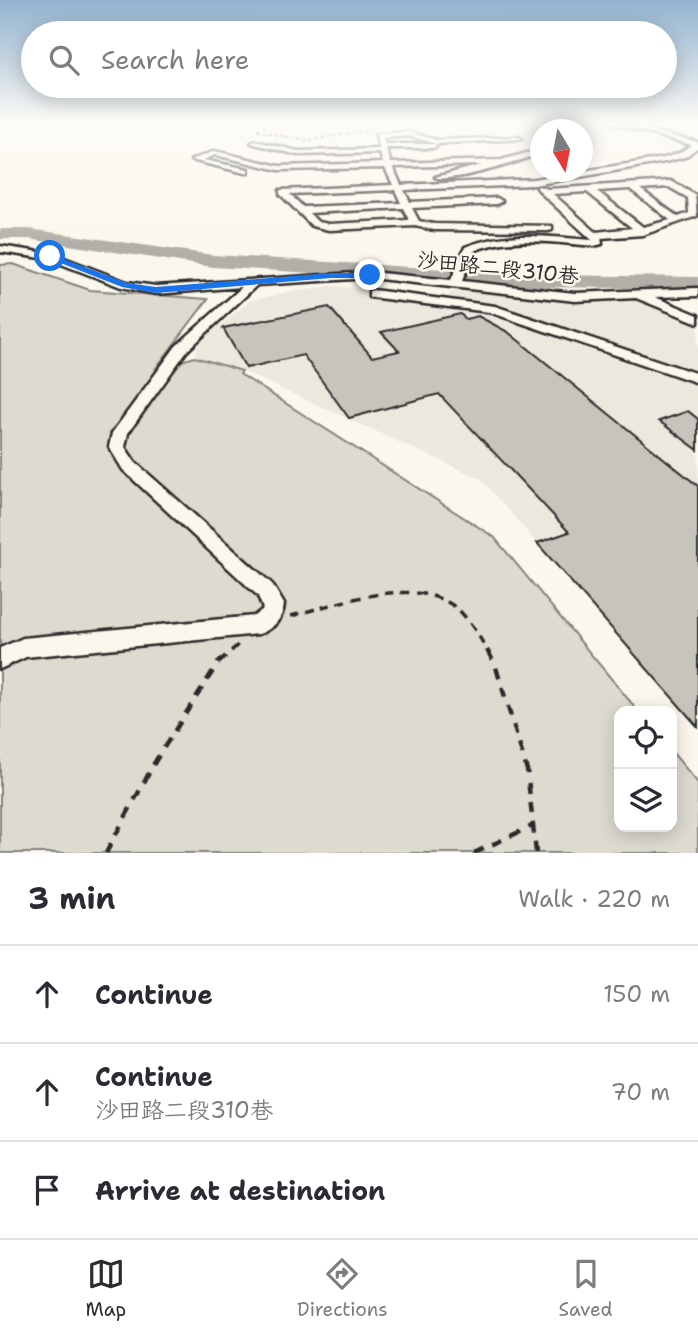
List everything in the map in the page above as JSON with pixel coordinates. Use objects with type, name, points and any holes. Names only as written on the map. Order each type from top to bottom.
[{"type":"street","points":[[212,164],[245,171]]},
{"type":"street","points":[[261,164],[279,168],[399,164]]},
{"type":"street","points":[[387,164],[415,223]]},
{"type":"street","points":[[284,192],[317,191],[451,176],[499,164]]},
{"type":"street","points":[[593,173],[645,164]]},
{"type":"street","points":[[360,165],[366,180]]},
{"type":"street","points":[[312,166],[317,191]]},
{"type":"street","points":[[279,168],[284,192],[315,224],[329,227],[415,223],[434,227],[548,228]]},
{"type":"street","points":[[397,183],[534,182],[594,234],[598,242],[489,242],[469,249],[456,282]]},
{"type":"street","points":[[580,182],[643,232]]},
{"type":"street","points":[[545,192],[671,184],[692,197],[694,214],[678,221],[643,232],[594,234]]},
{"type":"street","points":[[631,186],[678,221]]},
{"type":"street","points":[[303,210],[496,199],[512,223]]},
{"type":"street","name":"沙田路二段310巷","points":[[0,249],[50,256],[125,285],[156,290],[370,275],[456,282],[575,297],[698,292]]},
{"type":"street","points":[[0,659],[23,648],[45,645],[259,625],[273,613],[274,604],[265,590],[129,466],[117,452],[116,445],[120,433],[181,349],[252,284]]},
{"type":"street","points":[[636,294],[698,319]]},
{"type":"street","points":[[373,295],[491,309],[698,379]]},
{"type":"path","points":[[285,617],[365,596],[392,592],[425,595],[455,607],[476,631],[495,664],[527,770],[536,853]]},
{"type":"path","points":[[106,853],[156,760],[218,663],[259,625]]},
{"type":"path","points":[[474,853],[532,826]]},
{"type":"shaded area","points":[[13,264],[90,290],[208,299],[156,368],[195,357],[242,371],[240,374],[494,537],[634,706],[614,706],[614,832],[677,832],[677,758],[698,783],[698,853],[0,853],[0,265]]},
{"type":"shaded area","points":[[330,286],[449,296],[453,289],[544,299],[642,299],[698,322],[698,727],[481,479],[242,371],[195,357],[199,342],[250,301],[299,289],[302,291]]},
{"type":"building","points":[[329,307],[372,357],[399,351],[381,332],[460,314],[466,319],[478,316],[508,332],[698,486],[698,727],[537,543],[569,532],[439,394],[349,418],[303,355],[246,368],[223,328]]},
{"type":"building","points":[[688,411],[698,419],[698,450],[659,421]]},
{"type":"waterway","points":[[0,234],[29,234],[213,261],[543,281],[698,283]]},
{"type":"route","points":[[50,256],[125,285],[156,290],[370,275]]}]
